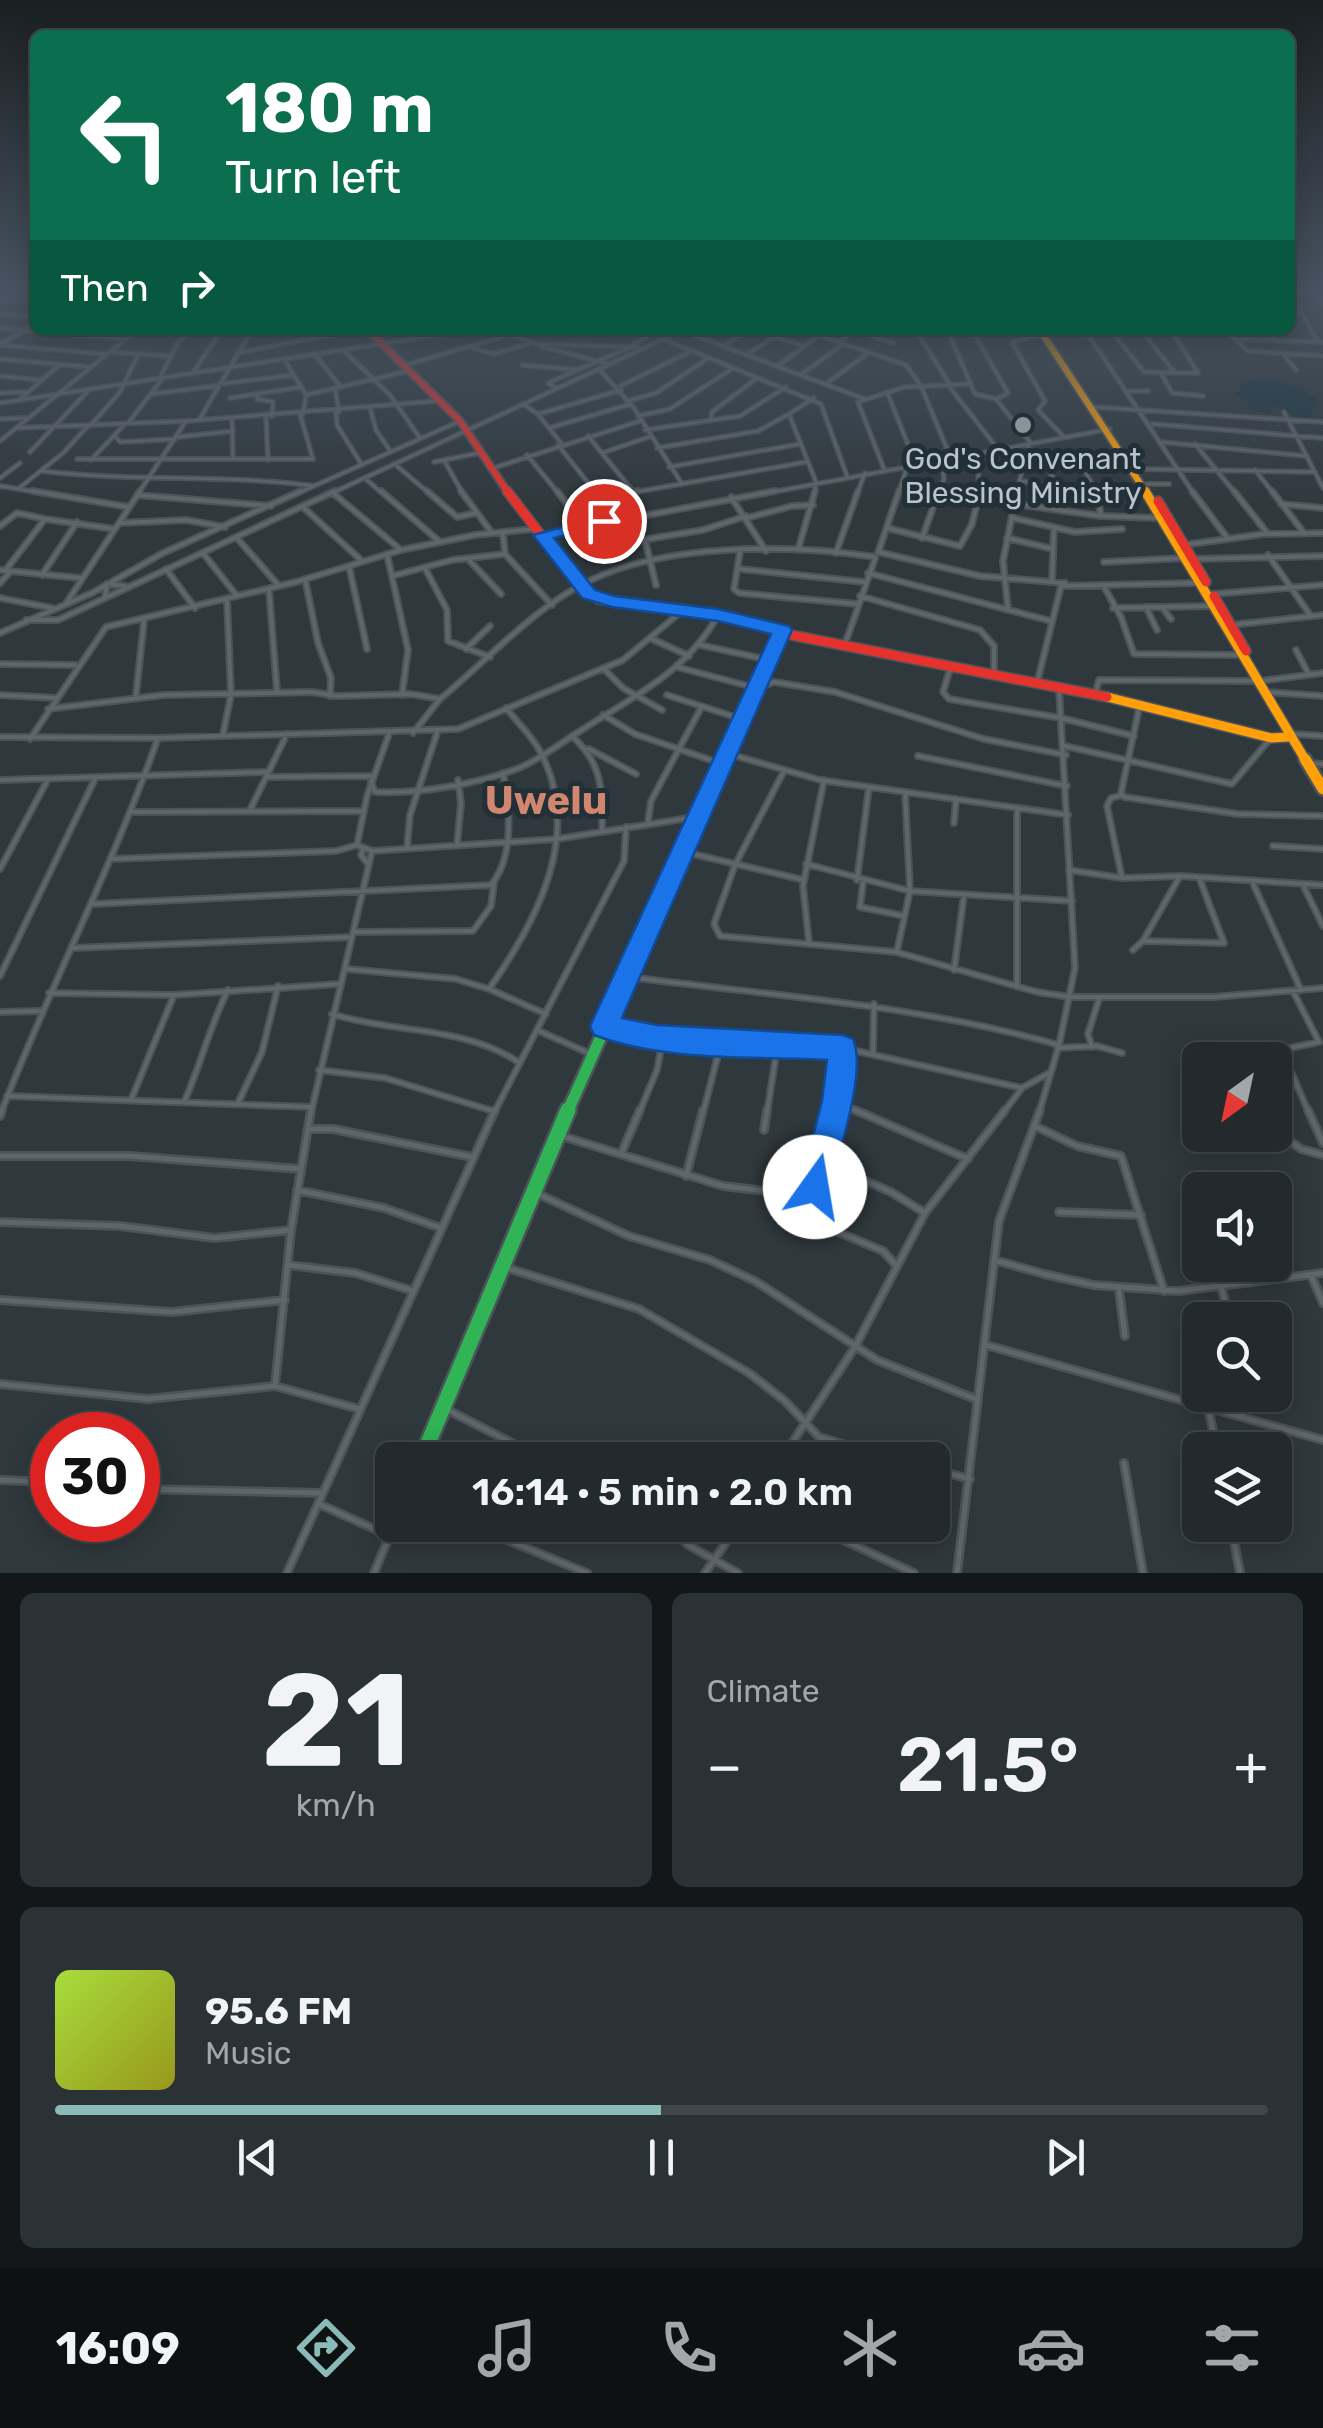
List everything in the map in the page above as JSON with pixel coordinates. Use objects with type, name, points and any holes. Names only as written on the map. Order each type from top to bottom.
[{"type":"street","points":[[40,362],[91,367]]},
{"type":"street","points":[[1,440],[97,362]]},
{"type":"street","points":[[18,489],[90,425],[125,384],[134,362]]},
{"type":"street","points":[[91,460],[151,394],[167,362]]},
{"type":"street","points":[[192,374],[200,362]]},
{"type":"street","points":[[199,420],[231,362]]},
{"type":"street","points":[[0,403],[277,362]]},
{"type":"street","points":[[77,460],[314,458],[301,414],[306,395],[286,362]]},
{"type":"street","points":[[321,362],[338,387],[337,426],[362,466]]},
{"type":"street","points":[[355,362],[398,407],[420,438]]},
{"type":"street","points":[[399,362],[462,426],[488,467],[580,586],[598,599],[718,615],[1140,704],[1271,738],[1323,736]]},
{"type":"street","points":[[306,395],[372,380],[423,362]]},
{"type":"street","points":[[558,388],[548,383],[597,362]]},
{"type":"street","points":[[604,362],[608,364]]},
{"type":"street","points":[[538,414],[620,388],[669,362]]},
{"type":"street","points":[[549,428],[656,393],[701,362]]},
{"type":"street","points":[[719,362],[814,398],[827,413],[847,476]]},
{"type":"street","points":[[772,362],[865,399]]},
{"type":"street","points":[[779,365],[782,362]]},
{"type":"street","points":[[802,374],[816,362]]},
{"type":"street","points":[[827,383],[855,362]]},
{"type":"street","points":[[899,362],[906,365],[921,386],[950,456]]},
{"type":"street","points":[[935,362],[997,448]]},
{"type":"street","points":[[961,362],[977,396],[996,400],[1046,465],[1059,489]]},
{"type":"street","points":[[990,362],[1008,393],[996,400]]},
{"type":"street","points":[[1023,362],[1045,401],[1038,410],[1064,436]]},
{"type":"street","points":[[1063,362],[1138,468],[1184,545],[1200,583],[1231,625],[1292,739]]},
{"type":"street","points":[[1064,362],[1189,558],[1323,789]]},
{"type":"street","points":[[1103,362],[1128,391],[1176,471],[1228,539]]},
{"type":"street","points":[[1136,362],[1142,370],[1199,373],[1192,362]]},
{"type":"street","points":[[1166,362],[1174,373]]},
{"type":"street","points":[[1290,362],[1296,370]]},
{"type":"street","points":[[524,365],[547,363],[592,372]]},
{"type":"street","points":[[20,400],[59,364]]},
{"type":"street","points":[[0,633],[107,584],[163,553],[420,438],[523,404],[608,364]]},
{"type":"street","points":[[488,467],[670,409],[733,368]]},
{"type":"street","points":[[599,369],[620,388],[682,484]]},
{"type":"street","points":[[1161,373],[1172,393],[1203,396]]},
{"type":"street","points":[[151,394],[294,375]]},
{"type":"street","points":[[0,376],[41,380]]},
{"type":"street","points":[[561,378],[572,382]]},
{"type":"street","points":[[711,420],[712,412],[758,378]]},
{"type":"street","points":[[884,469],[857,404],[887,392],[970,384]]},
{"type":"street","points":[[230,398],[302,387]]},
{"type":"street","points":[[645,430],[750,412],[786,387]]},
{"type":"street","points":[[30,452],[80,404],[90,389]]},
{"type":"street","points":[[1128,391],[1148,391]]},
{"type":"street","points":[[0,393],[28,392]]},
{"type":"street","points":[[887,392],[915,464]]},
{"type":"street","points":[[257,395],[257,399],[272,402],[268,460]]},
{"type":"street","points":[[657,448],[769,428],[814,398]]},
{"type":"street","points":[[16,428],[269,417],[438,400]]},
{"type":"street","points":[[523,404],[538,414],[600,498]]},
{"type":"street","points":[[1094,406],[1323,422]]},
{"type":"street","points":[[370,408],[376,430],[392,452]]},
{"type":"street","points":[[1284,412],[1323,488]]},
{"type":"street","points":[[790,414],[816,482],[798,550]]},
{"type":"street","points":[[0,419],[27,418]]},
{"type":"street","points":[[232,418],[233,459]]},
{"type":"street","points":[[67,602],[186,421]]},
{"type":"street","points":[[1150,424],[1323,438]]},
{"type":"street","points":[[26,620],[54,621],[396,465],[462,426]]},
{"type":"street","points":[[30,739],[106,627],[227,600],[362,560],[440,542],[492,533],[582,526],[1108,430]]},
{"type":"street","points":[[116,436],[125,442],[233,431]]},
{"type":"street","points":[[588,436],[634,492]]},
{"type":"street","points":[[602,453],[650,437]]},
{"type":"street","points":[[1161,442],[1307,456]]},
{"type":"street","points":[[669,467],[800,444]]},
{"type":"street","points":[[1195,444],[1268,534]]},
{"type":"street","points":[[1006,447],[1021,474],[1006,538],[1002,577],[1008,610]]},
{"type":"street","points":[[887,528],[960,546],[982,496],[982,468],[976,452]]},
{"type":"street","points":[[434,462],[479,453]]},
{"type":"street","points":[[527,455],[582,526]]},
{"type":"street","points":[[922,538],[944,479],[942,458]]},
{"type":"street","points":[[444,460],[458,488],[492,533]]},
{"type":"street","points":[[567,504],[806,462]]},
{"type":"street","points":[[0,478],[20,463]]},
{"type":"street","points":[[396,465],[457,517],[478,513]]},
{"type":"street","points":[[845,644],[908,465]]},
{"type":"street","points":[[1138,468],[1315,472]]},
{"type":"street","points":[[1084,469],[1098,496],[1101,516]]},
{"type":"street","points":[[1254,470],[1304,533]]},
{"type":"street","points":[[42,471],[104,477],[266,480],[314,486]]},
{"type":"street","points":[[836,553],[865,473]]},
{"type":"street","points":[[366,479],[440,542]]},
{"type":"street","points":[[1020,481],[1098,496]]},
{"type":"street","points":[[1147,484],[1170,484]]},
{"type":"street","points":[[1,487],[128,507]]},
{"type":"street","points":[[333,493],[401,550]]},
{"type":"street","points":[[137,494],[254,501],[272,506]]},
{"type":"street","points":[[731,497],[766,551]]},
{"type":"street","points":[[1015,504],[1101,516],[1160,518]]},
{"type":"street","points":[[1281,504],[1323,508]]},
{"type":"street","points":[[642,540],[703,530],[792,506],[813,505]]},
{"type":"street","points":[[304,508],[362,560]]},
{"type":"street","points":[[0,526],[17,513],[114,529]]},
{"type":"street","points":[[627,517],[642,540],[656,585]]},
{"type":"street","points":[[0,583],[46,518]]},
{"type":"street","points":[[1012,518],[1075,532],[1122,528]]},
{"type":"street","points":[[118,523],[186,520],[225,527]]},
{"type":"street","points":[[42,575],[77,522]]},
{"type":"street","points":[[1052,582],[1054,527]]},
{"type":"street","points":[[502,533],[505,554],[552,605]]},
{"type":"street","points":[[1184,545],[1268,534],[1323,533]]},
{"type":"street","points":[[237,538],[279,586]]},
{"type":"street","points":[[1006,538],[1053,549]]},
{"type":"street","points":[[413,733],[440,699],[552,605],[604,574],[651,562],[798,550],[877,554],[980,576],[1052,582],[1200,583]]},
{"type":"street","points":[[740,552],[734,589],[740,593],[857,604]]},
{"type":"street","points":[[202,553],[238,597]]},
{"type":"street","points":[[387,554],[408,650],[402,695]]},
{"type":"street","points":[[392,576],[505,554]]},
{"type":"street","points":[[1268,554],[1310,616]]},
{"type":"street","points":[[1104,562],[1268,554],[1323,556]]},
{"type":"street","points":[[470,560],[501,594]]},
{"type":"street","points":[[349,565],[367,649]]},
{"type":"street","points":[[424,568],[447,610],[448,641],[490,657]]},
{"type":"street","points":[[166,569],[195,608]]},
{"type":"street","points":[[740,569],[864,582]]},
{"type":"street","points":[[5,571],[82,578]]},
{"type":"street","points":[[868,574],[1051,621]]},
{"type":"street","points":[[305,579],[318,643],[331,678],[330,696]]},
{"type":"street","points":[[1037,683],[1061,586],[1068,583]]},
{"type":"street","points":[[1102,583],[1121,617],[1134,654],[1242,655]]},
{"type":"street","points":[[107,584],[129,586]]},
{"type":"street","points":[[105,598],[107,584]]},
{"type":"street","points":[[1113,608],[1162,606],[1323,585]]},
{"type":"street","points":[[270,589],[277,692]]},
{"type":"street","points":[[860,596],[980,630],[994,646],[994,674]]},
{"type":"street","points":[[0,598],[52,608]]},
{"type":"street","points":[[223,735],[232,695],[227,600]]},
{"type":"street","points":[[1162,606],[1171,620]]},
{"type":"street","points":[[1146,607],[1157,630]]},
{"type":"street","points":[[0,737],[158,738],[458,730],[604,668],[652,639],[682,611]]},
{"type":"street","points":[[1231,625],[1323,614]]},
{"type":"street","points":[[367,796],[375,792],[398,794],[503,773],[542,756],[677,667],[700,645],[718,615]]},
{"type":"street","points":[[136,696],[144,620]]},
{"type":"street","points":[[466,649],[490,626]]},
{"type":"street","points":[[429,1442],[504,1267],[532,1190],[782,630]]},
{"type":"street","points":[[652,639],[689,656]]},
{"type":"street","points":[[700,645],[769,660]]},
{"type":"street","points":[[1296,650],[1308,673]]},
{"type":"street","points":[[0,664],[78,666]]},
{"type":"street","points":[[951,666],[943,692],[949,699],[1061,718],[1134,736]]},
{"type":"street","points":[[677,667],[756,688],[774,682],[835,692],[984,739],[1066,755]]},
{"type":"street","points":[[604,668],[635,696],[662,710]]},
{"type":"street","points":[[1096,696],[1099,680],[1258,681],[1323,672]]},
{"type":"street","points":[[957,1573],[999,1220],[1036,1126],[1070,997],[1076,944],[1069,870],[1066,746],[1058,687]]},
{"type":"street","points":[[48,709],[136,696],[277,692],[440,699]]},
{"type":"street","points":[[1268,692],[1323,696]]},
{"type":"street","points":[[0,695],[56,698]]},
{"type":"street","points":[[667,695],[741,720]]},
{"type":"street","points":[[1122,795],[1140,704]]},
{"type":"street","points":[[490,990],[534,921],[545,896],[559,814],[554,786],[542,756],[506,708]]},
{"type":"street","points":[[648,822],[651,800],[701,708]]},
{"type":"street","points":[[604,715],[635,734],[676,750],[824,780],[1068,815]]},
{"type":"street","points":[[357,845],[367,796],[390,732]]},
{"type":"street","points":[[407,848],[410,815],[437,732]]},
{"type":"street","points":[[250,810],[287,734]]},
{"type":"street","points":[[572,736],[588,749],[636,774]]},
{"type":"street","points":[[0,1116],[40,1011],[73,948],[132,812],[158,738]]},
{"type":"street","points":[[1066,746],[1232,784],[1271,738]]},
{"type":"street","points":[[588,749],[605,783],[602,829]]},
{"type":"street","points":[[918,756],[1067,786]]},
{"type":"street","points":[[1308,763],[1323,764]]},
{"type":"street","points":[[784,772],[754,823],[719,904],[714,924],[720,936],[896,952],[1070,997],[1099,999],[1323,988]]},
{"type":"street","points":[[73,948],[473,931],[491,906],[494,883],[509,841],[503,773]]},
{"type":"street","points":[[0,788],[2,780],[95,780],[145,775],[266,774],[373,779]]},
{"type":"street","points":[[373,779],[375,792]]},
{"type":"street","points":[[0,869],[48,780]]},
{"type":"street","points":[[0,976],[95,780]]},
{"type":"street","points":[[457,844],[461,803],[458,780]]},
{"type":"street","points":[[810,945],[804,880],[824,780]]},
{"type":"street","points":[[869,787],[860,907],[904,916]]},
{"type":"street","points":[[896,952],[910,891],[904,792]]},
{"type":"street","points":[[1122,878],[1107,806],[1111,798],[1122,795],[1238,814],[1323,816]]},
{"type":"street","points":[[954,823],[956,799]]},
{"type":"street","points":[[1017,808],[1017,986]]},
{"type":"street","points":[[132,812],[364,812]]},
{"type":"street","points":[[110,859],[336,851],[357,845],[372,850],[557,838],[698,817]]},
{"type":"street","points":[[287,1573],[494,1112],[624,860],[626,828]]},
{"type":"street","points":[[1273,846],[1323,849]]},
{"type":"street","points":[[364,848],[361,855],[368,864]]},
{"type":"street","points":[[275,1386],[291,1230],[312,1107],[372,850]]},
{"type":"street","points":[[684,852],[804,880]]},
{"type":"street","points":[[806,864],[910,891],[1072,901]]},
{"type":"street","points":[[1069,870],[1122,878],[1180,876],[1323,885]]},
{"type":"street","points":[[1133,950],[1144,941],[1180,876]]},
{"type":"street","points":[[1144,941],[1158,938],[1177,944],[1224,943],[1199,877]]},
{"type":"street","points":[[1252,880],[1300,990]]},
{"type":"street","points":[[93,904],[178,898],[268,898],[494,883]]},
{"type":"street","points":[[1303,885],[1323,926]]},
{"type":"street","points":[[954,970],[964,894]]},
{"type":"street","points":[[347,969],[456,979],[546,1014]]},
{"type":"street","points":[[626,977],[874,1004],[993,1023],[1058,1046],[1092,1046],[1122,1052]]},
{"type":"street","points":[[49,993],[174,994],[339,984]]},
{"type":"street","points":[[238,1103],[262,1052],[278,986]]},
{"type":"street","points":[[185,1100],[200,1067],[214,1017],[228,990]]},
{"type":"street","points":[[1292,991],[1321,1043],[1285,1049],[1283,1053],[1323,1143]]},
{"type":"street","points":[[132,1100],[174,994]]},
{"type":"street","points":[[1092,1046],[1088,1034],[1099,999]]},
{"type":"street","points":[[873,1053],[874,1004]]},
{"type":"street","points":[[0,1012],[40,1011]]},
{"type":"street","points":[[332,1014],[387,1026],[464,1034],[503,1049],[520,1063]]},
{"type":"street","points":[[604,1026],[663,1038],[843,1048],[1022,1088]]},
{"type":"street","points":[[538,1031],[593,1054]]},
{"type":"street","points":[[622,1154],[656,1070],[663,1038]]},
{"type":"street","points":[[764,1130],[778,1042]]},
{"type":"street","points":[[686,1176],[721,1043]]},
{"type":"street","points":[[843,1048],[837,1101],[821,1155],[823,1162],[810,1196],[812,1221],[883,1251],[896,1266]]},
{"type":"street","points":[[319,1070],[422,1088],[494,1112]]},
{"type":"street","points":[[794,1442],[855,1347],[925,1213],[1022,1088],[1048,1073]]},
{"type":"street","points":[[5,1096],[312,1107]]},
{"type":"street","points":[[837,1101],[900,1132],[968,1158]]},
{"type":"street","points":[[1036,1126],[1077,1146],[1118,1153],[1142,1215],[1164,1291]]},
{"type":"street","points":[[310,1129],[333,1128],[474,1158]]},
{"type":"street","points":[[558,1135],[686,1176],[774,1194],[810,1196]]},
{"type":"street","points":[[1292,1142],[1323,1155]]},
{"type":"street","points":[[0,1156],[154,1157],[301,1169]]},
{"type":"street","points":[[823,1162],[891,1192],[925,1213]]},
{"type":"street","points":[[297,1190],[384,1208],[441,1228]]},
{"type":"street","points":[[532,1190],[630,1236],[710,1260],[755,1281],[855,1347],[914,1376],[978,1400]]},
{"type":"street","points":[[1059,1212],[1142,1215]]},
{"type":"street","points":[[0,1222],[120,1226],[215,1238],[291,1230]]},
{"type":"street","points":[[994,1260],[1119,1291],[1221,1286],[1323,1273]]},
{"type":"street","points":[[288,1265],[355,1273],[412,1291]]},
{"type":"street","points":[[504,1267],[639,1310],[774,1391],[828,1442]]},
{"type":"street","points":[[1310,1274],[1323,1303]]},
{"type":"street","points":[[1221,1286],[1225,1302]]},
{"type":"street","points":[[1119,1291],[1125,1336]]},
{"type":"street","points":[[0,1300],[172,1312],[285,1300]]},
{"type":"street","points":[[986,1345],[1182,1400]]},
{"type":"street","points":[[0,1384],[148,1399],[275,1386],[359,1409]]},
{"type":"street","points":[[444,1408],[510,1442]]},
{"type":"street","points":[[1228,1412],[1323,1440]]},
{"type":"street","points":[[1243,1412],[1244,1416]]},
{"type":"street","points":[[1124,1463],[1143,1573]]},
{"type":"street","points":[[950,1474],[970,1479]]},
{"type":"street","points":[[0,1480],[30,1481]]},
{"type":"street","points":[[160,1489],[322,1493]]},
{"type":"street","points":[[319,1504],[375,1529]]},
{"type":"street","points":[[374,1573],[387,1542]]},
{"type":"street","points":[[512,1542],[586,1573]]},
{"type":"street","points":[[685,1542],[738,1573]]},
{"type":"street","points":[[705,1573],[727,1542]]},
{"type":"street","points":[[847,1542],[914,1573]]},
{"type":"street","points":[[1234,1542],[1240,1573]]},
{"type":"water","points":[[1271,377],[1301,387],[1319,401],[1308,418],[1297,418],[1273,404],[1270,414],[1251,410],[1247,402],[1234,394],[1240,391],[1241,382]]},
{"type":"traffic: fast","points":[[429,1442],[512,1251],[532,1191],[722,764]]},
{"type":"traffic: slow","points":[[1061,362],[1146,493],[1323,789]]},
{"type":"traffic: slow","points":[[722,764],[782,630]]},
{"type":"traffic: slow","points":[[1107,697],[1271,738],[1288,737]]},
{"type":"traffic: jam","points":[[401,362],[460,421],[484,462],[580,586],[598,599],[718,615],[796,636],[1107,697]]},
{"type":"traffic: jam","points":[[1158,501],[1206,582]]},
{"type":"traffic: jam","points":[[1214,596],[1246,651]]},
{"type":"place","name":"God's Convenant Blessing Ministry","points":[[1023,425]]},
{"type":"district","name":"Uwelu","points":[[546,800]]},
{"type":"route","points":[[604,521],[542,535],[589,594],[612,602],[718,615],[782,630],[604,1026],[657,1038],[843,1048],[837,1101],[815,1187]]}]
